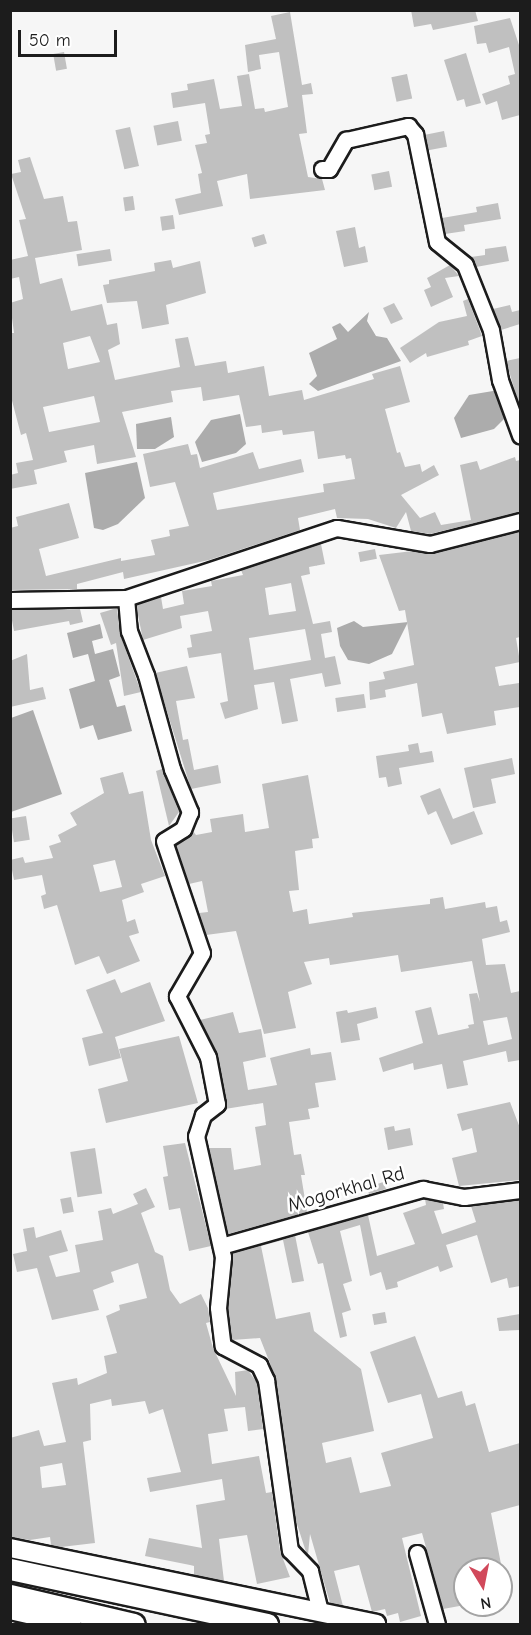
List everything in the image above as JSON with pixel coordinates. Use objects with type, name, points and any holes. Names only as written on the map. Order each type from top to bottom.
[{"type":"highway","points":[[10,1569],[267,1624]]},
{"type":"highway","points":[[10,1595],[134,1624]]},
{"type":"main road","points":[[10,1548],[376,1624]]},
{"type":"main road","points":[[10,1610],[71,1624]]},
{"type":"street","points":[[322,169],[329,169],[346,140],[408,126],[414,134],[437,242],[465,265],[491,330],[500,380],[520,435]]},
{"type":"street","points":[[10,600],[126,598],[337,528],[430,544],[520,521]]},
{"type":"street","points":[[126,598],[129,631],[146,675],[172,769],[190,812],[183,829],[164,841],[202,953],[177,996],[208,1057],[217,1104],[203,1115],[196,1136],[221,1246],[218,1308],[224,1346],[259,1365],[266,1380],[290,1550],[310,1571],[320,1611]]},
{"type":"street","name":"Mogorkhal Rd","points":[[221,1246],[423,1189],[464,1197],[520,1190]]},
{"type":"street","points":[[417,1553],[437,1624]]},
{"type":"shaded area","points":[[369,312],[367,321],[376,336],[387,338],[401,361],[318,391],[309,384],[317,376],[309,353],[337,339],[332,327],[340,323],[348,332]]},
{"type":"shaded area","points":[[499,390],[504,419],[494,429],[461,438],[454,418],[469,395]]},
{"type":"shaded area","points":[[240,414],[246,444],[236,453],[202,462],[195,442],[211,420]]},
{"type":"shaded area","points":[[171,417],[174,437],[155,449],[137,449],[136,424]]},
{"type":"shaded area","points":[[137,462],[145,498],[118,524],[103,530],[94,528],[85,473]]},
{"type":"shaded area","points":[[354,621],[363,627],[408,622],[392,654],[369,664],[348,660],[340,646],[337,628]]},
{"type":"shaded area","points":[[100,624],[103,638],[92,641],[95,654],[113,649],[120,676],[109,680],[117,707],[125,705],[132,731],[98,740],[93,725],[80,729],[69,689],[95,681],[88,654],[73,658],[67,633]]},
{"type":"shaded area","points":[[33,710],[62,794],[11,812],[11,718]]},
{"type":"building","points":[[411,10],[475,10],[478,21],[433,30],[431,24],[414,27]]},
{"type":"building","points":[[290,12],[302,85],[311,83],[313,94],[302,95],[307,133],[299,134],[308,177],[322,179],[325,190],[250,199],[247,174],[217,181],[223,206],[179,215],[175,199],[201,193],[198,174],[202,173],[195,145],[207,143],[205,135],[210,134],[205,103],[173,108],[171,93],[188,90],[187,84],[214,79],[220,109],[242,106],[237,76],[249,74],[255,109],[264,108],[265,112],[288,107],[279,52],[259,55],[261,69],[248,72],[245,45],[276,39],[271,16]]},
{"type":"building","points":[[510,18],[520,48],[520,115],[502,120],[497,101],[486,105],[482,94],[510,84],[508,76],[515,74],[509,47],[489,53],[486,43],[477,44],[474,26]]},
{"type":"building","points":[[64,52],[67,69],[56,71],[53,54]]},
{"type":"building","points":[[466,53],[481,103],[466,107],[464,99],[457,101],[444,60]]},
{"type":"building","points":[[407,74],[412,98],[397,102],[391,77]]},
{"type":"building","points":[[178,121],[182,141],[157,145],[153,126]]},
{"type":"building","points":[[130,127],[139,166],[124,169],[115,130]]},
{"type":"building","points":[[444,131],[447,147],[428,150],[425,135]]},
{"type":"building","points":[[30,157],[44,199],[63,196],[68,222],[77,221],[82,250],[35,258],[40,284],[62,278],[71,311],[102,304],[107,325],[117,323],[120,344],[108,350],[115,380],[180,367],[175,339],[188,337],[195,366],[226,361],[228,373],[264,366],[269,396],[302,390],[304,400],[374,379],[372,374],[400,366],[410,402],[385,409],[397,453],[400,452],[405,467],[420,464],[422,472],[434,465],[439,475],[401,495],[420,518],[435,512],[441,525],[471,520],[460,465],[477,461],[480,470],[515,457],[516,461],[520,460],[520,512],[430,534],[411,531],[406,512],[396,528],[368,519],[337,518],[335,509],[298,518],[300,530],[209,560],[124,579],[123,572],[77,584],[77,589],[10,590],[10,528],[18,526],[16,517],[69,503],[79,538],[39,549],[46,576],[121,558],[121,561],[155,555],[151,540],[170,536],[169,530],[189,526],[175,482],[150,487],[143,454],[188,444],[191,455],[197,454],[200,468],[253,452],[259,469],[301,459],[304,472],[213,493],[217,510],[324,492],[323,484],[355,479],[351,458],[346,459],[345,455],[318,459],[314,431],[283,435],[282,430],[262,433],[261,425],[246,427],[239,395],[203,401],[201,387],[171,391],[173,402],[122,412],[136,457],[97,464],[94,445],[64,451],[67,462],[34,470],[37,484],[10,489],[10,475],[18,473],[16,463],[33,460],[26,433],[21,435],[10,393],[10,333],[14,333],[10,303],[23,299],[19,277],[10,279],[10,260],[28,256],[19,220],[26,219],[11,174],[21,172],[18,160]],"holes":[[[90,336],[100,362],[68,369],[63,343]],[[94,396],[100,422],[49,432],[43,407]]]},
{"type":"building","points":[[389,171],[392,187],[374,190],[371,174]]},
{"type":"building","points":[[133,196],[135,210],[125,211],[123,197]]},
{"type":"building","points":[[498,203],[501,219],[464,225],[465,231],[445,234],[442,218],[477,212],[476,207]]},
{"type":"building","points":[[173,215],[175,229],[162,231],[160,217]]},
{"type":"building","points":[[355,227],[359,248],[365,246],[368,262],[344,267],[336,231]]},
{"type":"building","points":[[264,234],[267,244],[254,247],[252,238]]},
{"type":"building","points":[[506,246],[509,261],[476,267],[471,257],[485,255],[485,249]]},
{"type":"building","points":[[110,249],[112,261],[78,266],[76,254]]},
{"type":"building","points":[[171,260],[173,268],[200,261],[206,293],[166,305],[169,324],[142,329],[137,301],[107,303],[103,285],[109,284],[109,280],[155,271],[154,263]]},
{"type":"building","points":[[450,265],[459,276],[445,278],[453,297],[431,307],[424,290],[431,287],[427,278]]},
{"type":"building","points":[[468,299],[482,336],[468,341],[469,345],[427,357],[426,353],[410,363],[400,348],[439,322],[467,316],[463,301]]},
{"type":"building","points":[[394,303],[403,319],[391,324],[383,308]]},
{"type":"building","points":[[510,305],[512,312],[520,310],[520,324],[501,330],[493,309]]},
{"type":"building","points":[[520,358],[520,408],[506,361]]},
{"type":"building","points":[[520,531],[520,637],[516,638],[520,662],[495,667],[499,686],[519,683],[520,707],[494,711],[496,725],[447,734],[442,713],[422,717],[417,683],[385,690],[386,697],[370,700],[369,682],[385,679],[383,672],[414,665],[405,610],[399,611],[379,555],[413,551],[432,553]]},
{"type":"building","points":[[321,544],[325,564],[309,567],[310,574],[301,576],[313,624],[330,621],[332,632],[321,634],[325,658],[335,656],[341,684],[325,687],[322,673],[290,679],[298,721],[282,724],[274,682],[254,685],[258,709],[225,719],[220,703],[228,701],[221,653],[189,658],[187,648],[192,647],[190,635],[212,631],[208,611],[180,616],[182,628],[143,640],[136,605],[161,597],[163,609],[184,604],[182,591],[212,586],[211,581],[243,575],[241,570]],"holes":[[[291,583],[296,611],[269,615],[265,588]],[[305,629],[311,660],[254,670],[249,638]]]},
{"type":"building","points":[[375,549],[377,559],[360,562],[358,552]]},
{"type":"building","points":[[117,608],[120,634],[141,692],[124,696],[116,643],[111,645],[100,613]]},
{"type":"building","points":[[80,609],[83,622],[70,625],[69,621],[14,631],[10,610]]},
{"type":"building","points":[[27,654],[30,690],[43,687],[46,699],[10,707],[10,661]]},
{"type":"building","points":[[187,666],[195,698],[176,701],[183,740],[188,739],[194,770],[218,765],[221,783],[191,789],[155,673]]},
{"type":"building","points":[[364,694],[366,708],[337,712],[335,698]]},
{"type":"building","points":[[418,743],[420,753],[432,751],[434,762],[399,768],[402,784],[388,787],[386,777],[379,778],[376,756],[409,751],[408,745]]},
{"type":"building","points":[[512,758],[515,774],[491,779],[496,803],[473,808],[464,768]]},
{"type":"building","points":[[162,769],[179,812],[169,826],[156,771]]},
{"type":"building","points":[[123,772],[129,794],[143,791],[151,840],[165,876],[141,884],[144,892],[122,900],[127,922],[135,919],[139,933],[129,936],[140,961],[107,974],[99,956],[75,965],[57,905],[44,909],[41,896],[46,894],[42,875],[14,880],[10,860],[23,857],[25,863],[53,858],[49,846],[61,842],[58,835],[77,825],[70,813],[104,793],[100,778]],"holes":[[[115,860],[122,887],[100,892],[93,865]]]},
{"type":"building","points":[[308,775],[319,838],[312,839],[313,848],[295,851],[299,890],[289,891],[293,912],[307,909],[309,924],[353,917],[352,913],[430,904],[430,899],[443,897],[445,909],[485,902],[486,908],[497,906],[500,922],[507,920],[510,932],[482,939],[486,965],[505,964],[511,993],[520,991],[520,1060],[508,1062],[506,1051],[463,1061],[468,1085],[447,1089],[442,1064],[414,1070],[413,1063],[383,1072],[379,1058],[423,1043],[415,1011],[431,1007],[438,1035],[469,1028],[468,1025],[474,1024],[469,994],[477,993],[480,1002],[472,961],[401,972],[398,955],[330,965],[329,958],[304,962],[312,984],[288,992],[296,1028],[264,1034],[236,931],[206,935],[199,913],[208,912],[202,881],[189,884],[176,845],[193,831],[196,835],[212,832],[210,819],[243,814],[245,832],[269,828],[262,784]],"holes":[[[507,1017],[512,1039],[488,1045],[483,1021]]]},
{"type":"building","points":[[440,788],[453,819],[474,811],[483,834],[451,845],[436,811],[428,815],[420,796]]},
{"type":"building","points":[[26,816],[30,840],[14,842],[10,819]]},
{"type":"building","points":[[115,979],[121,993],[150,982],[165,1021],[115,1037],[121,1058],[89,1066],[82,1038],[103,1033],[86,990]]},
{"type":"building","points":[[376,1007],[378,1018],[357,1024],[360,1040],[341,1043],[336,1012],[347,1010],[348,1013]]},
{"type":"building","points":[[233,1012],[239,1033],[261,1029],[266,1057],[243,1062],[248,1090],[277,1085],[270,1058],[310,1048],[311,1055],[331,1052],[336,1080],[315,1083],[319,1107],[308,1109],[310,1119],[289,1122],[294,1155],[301,1154],[305,1175],[301,1175],[307,1212],[228,1234],[209,1148],[231,1148],[234,1170],[261,1165],[255,1127],[266,1125],[263,1103],[225,1109],[218,1055],[200,1020]]},
{"type":"building","points":[[179,1036],[198,1103],[106,1123],[98,1089],[128,1081],[119,1049]]},
{"type":"building","points":[[510,1102],[520,1128],[520,1180],[459,1186],[452,1158],[477,1152],[472,1128],[462,1131],[457,1114]]},
{"type":"building","points":[[394,1126],[395,1131],[410,1128],[413,1145],[388,1150],[384,1128]]},
{"type":"building","points":[[185,1143],[211,1246],[189,1251],[180,1208],[169,1210],[163,1177],[168,1176],[163,1146]]},
{"type":"building","points":[[95,1148],[102,1193],[78,1197],[70,1152]]},
{"type":"building","points":[[383,1182],[386,1189],[369,1194],[367,1188]]},
{"type":"building","points":[[146,1188],[155,1207],[141,1213],[155,1252],[163,1256],[170,1290],[180,1304],[201,1294],[208,1308],[210,1322],[206,1323],[213,1348],[236,1396],[235,1372],[248,1370],[257,1383],[263,1429],[248,1431],[245,1407],[224,1409],[228,1431],[208,1434],[212,1464],[259,1456],[266,1493],[272,1492],[280,1551],[290,1577],[257,1584],[247,1535],[219,1539],[224,1581],[194,1575],[194,1566],[145,1556],[149,1538],[202,1548],[196,1505],[225,1500],[222,1479],[150,1492],[147,1478],[181,1472],[163,1409],[149,1414],[145,1401],[112,1406],[111,1399],[90,1404],[91,1440],[83,1442],[95,1543],[61,1547],[51,1545],[50,1537],[30,1540],[10,1537],[10,1438],[39,1430],[44,1446],[66,1442],[52,1383],[77,1378],[78,1385],[107,1373],[104,1356],[117,1353],[106,1316],[120,1310],[119,1305],[147,1298],[138,1263],[111,1272],[114,1282],[93,1290],[99,1310],[52,1320],[37,1268],[17,1272],[13,1254],[27,1251],[23,1229],[34,1227],[36,1238],[61,1230],[68,1251],[49,1256],[56,1277],[80,1272],[75,1245],[103,1240],[98,1211],[111,1208],[113,1214],[138,1204],[133,1194]],"holes":[[[62,1463],[66,1485],[42,1488],[40,1467]]]},
{"type":"building","points":[[71,1197],[74,1212],[63,1214],[60,1199]]},
{"type":"building","points":[[425,1199],[443,1203],[444,1209],[434,1211],[442,1234],[476,1222],[471,1206],[520,1200],[520,1286],[509,1288],[507,1278],[491,1283],[477,1235],[446,1245],[453,1267],[440,1272],[438,1266],[397,1282],[398,1287],[386,1290],[381,1272],[370,1276],[360,1225],[340,1231],[352,1281],[343,1284],[351,1310],[342,1313],[347,1336],[340,1338],[323,1263],[318,1264],[308,1232],[368,1215],[377,1256],[415,1244],[403,1213],[426,1205]]},
{"type":"building","points":[[295,1235],[304,1281],[292,1283],[283,1240],[261,1246],[276,1319],[310,1312],[314,1331],[361,1369],[374,1431],[322,1443],[326,1463],[351,1457],[360,1493],[391,1486],[381,1453],[433,1438],[421,1394],[388,1403],[370,1352],[415,1336],[438,1398],[462,1391],[466,1406],[475,1403],[489,1452],[520,1443],[520,1505],[491,1513],[500,1557],[453,1557],[453,1607],[443,1609],[422,1533],[402,1538],[421,1616],[400,1622],[398,1613],[387,1616],[385,1609],[372,1612],[359,1565],[334,1571],[343,1606],[330,1603],[310,1534],[308,1555],[295,1518],[275,1376],[260,1338],[232,1340],[228,1308],[232,1253]]},
{"type":"building","points":[[385,1312],[387,1323],[374,1325],[372,1314]]},
{"type":"building","points":[[520,1314],[520,1330],[499,1331],[497,1318]]}]
